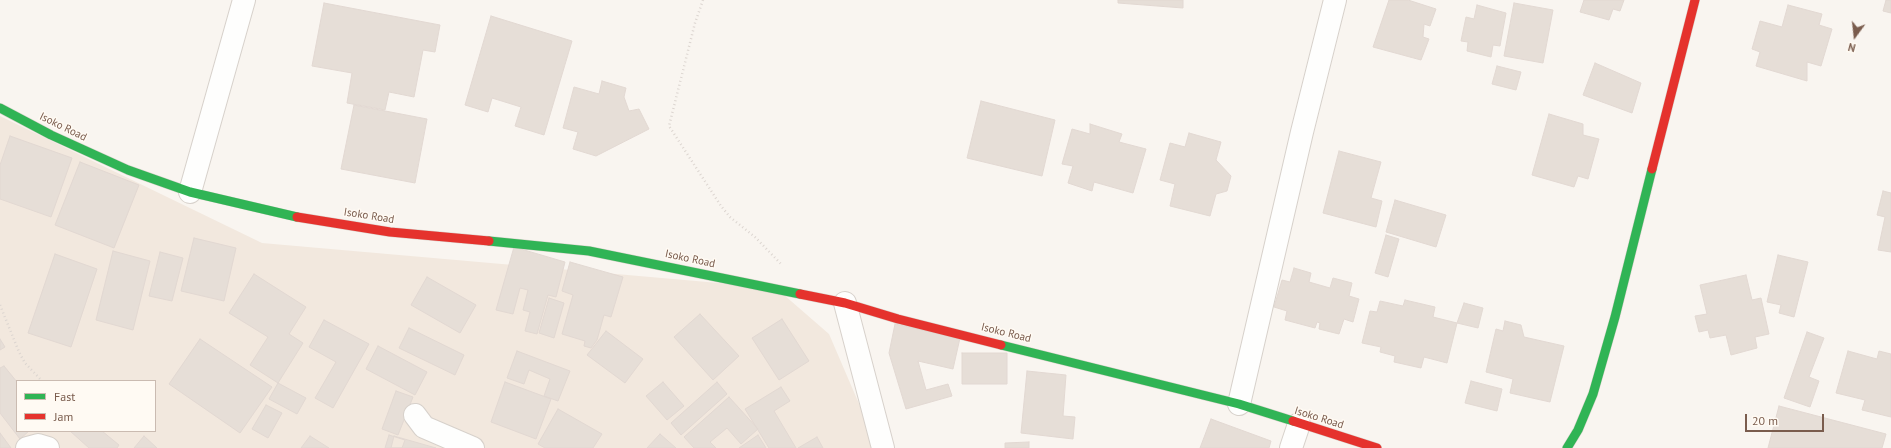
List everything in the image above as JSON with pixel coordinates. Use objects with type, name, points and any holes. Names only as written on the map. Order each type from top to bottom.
[{"type":"street","points":[[190,192],[244,0]]},
{"type":"street","points":[[1239,404],[1302,132],[1335,0]]},
{"type":"street","points":[[1567,448],[1578,430],[1595,387],[1615,317],[1661,131],[1696,0]]},
{"type":"street","name":"Isoko Road","points":[[0,108],[51,135],[128,170],[190,192],[290,216],[390,232],[596,252],[803,296],[845,303],[906,321],[1239,404],[1378,448]]},
{"type":"street","points":[[845,303],[877,445]]},
{"type":"street","points":[[415,415],[424,427],[473,448]]},
{"type":"street","points":[[1291,448],[1300,424]]},
{"type":"street","points":[[28,448],[38,445],[48,448]]},
{"type":"path","points":[[703,0],[695,23],[669,126],[721,206],[730,217],[755,237],[780,262],[803,296]]},
{"type":"path","points":[[0,305],[18,352],[25,363],[41,380]]},
{"type":"shaded area","points":[[0,116],[262,243],[776,288],[829,334],[878,448],[0,448]]},
{"type":"building","points":[[1118,0],[1183,0],[1183,8],[1118,3]]},
{"type":"building","points":[[1389,0],[1408,0],[1436,9],[1430,26],[1424,24],[1423,37],[1429,39],[1421,60],[1373,47]]},
{"type":"building","points":[[1584,0],[1624,0],[1620,11],[1613,9],[1609,20],[1580,12]]},
{"type":"building","points":[[1886,0],[1891,0],[1891,13],[1883,11]]},
{"type":"building","points":[[324,3],[440,25],[435,52],[423,50],[414,97],[389,92],[385,110],[347,103],[352,73],[312,66]]},
{"type":"building","points":[[1514,3],[1553,10],[1543,63],[1504,56]]},
{"type":"building","points":[[1477,5],[1506,13],[1500,46],[1493,45],[1491,57],[1467,51],[1468,42],[1461,41],[1466,17],[1474,19]]},
{"type":"building","points":[[1788,5],[1822,14],[1819,25],[1832,29],[1821,66],[1807,62],[1807,81],[1756,66],[1760,52],[1752,49],[1760,21],[1782,27]]},
{"type":"building","points":[[491,16],[572,41],[544,135],[515,126],[521,107],[492,98],[488,112],[465,105]]},
{"type":"building","points":[[1595,63],[1641,83],[1632,113],[1583,95]]},
{"type":"building","points":[[1497,66],[1521,72],[1516,90],[1492,84]]},
{"type":"building","points":[[602,81],[626,88],[624,97],[629,111],[639,109],[649,129],[596,156],[573,149],[578,132],[563,128],[574,87],[599,94]]},
{"type":"building","points":[[981,101],[1055,120],[1042,176],[967,158]]},
{"type":"building","points":[[354,105],[427,119],[415,183],[341,169]]},
{"type":"building","points":[[1549,114],[1583,124],[1583,135],[1599,139],[1588,179],[1578,176],[1574,187],[1532,175]]},
{"type":"building","points":[[1090,124],[1122,134],[1119,142],[1146,149],[1133,193],[1094,182],[1092,191],[1068,183],[1073,166],[1062,164],[1072,129],[1090,134]]},
{"type":"building","points":[[1189,133],[1221,142],[1216,160],[1231,176],[1227,191],[1216,194],[1210,216],[1170,206],[1175,184],[1160,180],[1170,143],[1185,147]]},
{"type":"building","points":[[10,136],[72,158],[51,217],[0,199],[0,165]]},
{"type":"building","points":[[1339,151],[1381,162],[1371,198],[1382,201],[1376,227],[1323,213]]},
{"type":"building","points":[[80,162],[139,185],[114,248],[55,225]]},
{"type":"building","points":[[1883,191],[1891,193],[1891,252],[1878,250],[1885,217],[1877,215]]},
{"type":"building","points":[[1395,200],[1446,215],[1436,247],[1386,232]]},
{"type":"building","points":[[1386,235],[1399,239],[1388,277],[1375,273]]},
{"type":"building","points":[[194,238],[236,248],[224,301],[181,291]]},
{"type":"building","points":[[514,247],[565,262],[556,297],[548,295],[537,334],[525,331],[530,312],[523,310],[528,290],[520,288],[513,314],[496,310]]},
{"type":"building","points":[[113,251],[150,261],[133,330],[96,320]]},
{"type":"building","points":[[160,252],[183,258],[172,301],[149,296]]},
{"type":"building","points":[[55,254],[97,269],[71,347],[28,333]]},
{"type":"building","points":[[1778,255],[1808,262],[1794,317],[1779,313],[1781,305],[1767,302]]},
{"type":"building","points":[[570,262],[623,277],[611,317],[604,315],[597,340],[591,348],[584,346],[585,341],[562,334],[573,295],[562,291]]},
{"type":"building","points":[[1294,268],[1311,273],[1309,282],[1330,288],[1333,278],[1352,283],[1349,296],[1359,299],[1353,322],[1344,319],[1339,334],[1319,329],[1320,323],[1317,322],[1315,328],[1285,320],[1287,311],[1274,307],[1282,280],[1290,282]]},
{"type":"building","points":[[254,274],[306,307],[289,334],[303,343],[278,383],[250,365],[268,337],[229,313]]},
{"type":"building","points":[[1746,275],[1752,300],[1761,298],[1769,334],[1755,337],[1757,348],[1731,355],[1726,335],[1710,338],[1708,330],[1699,332],[1695,316],[1707,314],[1700,285]]},
{"type":"building","points":[[427,277],[476,305],[460,333],[411,305]]},
{"type":"building","points":[[549,298],[564,303],[554,338],[539,333]]},
{"type":"building","points":[[1405,300],[1435,307],[1433,317],[1457,323],[1447,363],[1424,357],[1421,368],[1394,362],[1395,356],[1380,352],[1381,347],[1362,343],[1370,311],[1377,312],[1380,301],[1403,306]]},
{"type":"building","points":[[1464,303],[1483,308],[1478,328],[1457,323]]},
{"type":"building","points":[[700,314],[739,356],[713,380],[674,337]]},
{"type":"building","points":[[782,319],[809,361],[779,380],[752,338]]},
{"type":"building","points":[[324,320],[369,344],[333,408],[315,398],[336,362],[309,347]]},
{"type":"building","points":[[1505,321],[1521,325],[1524,337],[1564,346],[1550,402],[1510,393],[1513,379],[1486,372],[1496,329],[1503,331]]},
{"type":"building","points":[[895,324],[960,338],[953,369],[918,361],[926,390],[948,384],[952,396],[906,409],[889,353]]},
{"type":"building","points":[[409,328],[464,355],[455,375],[399,348]]},
{"type":"building","points":[[606,331],[643,359],[625,383],[587,355]]},
{"type":"building","points":[[1807,332],[1824,338],[1809,377],[1819,381],[1810,407],[1784,398]]},
{"type":"building","points":[[0,339],[5,347],[0,350]]},
{"type":"building","points":[[200,339],[272,387],[240,433],[169,384]]},
{"type":"building","points":[[378,346],[427,372],[415,395],[366,369]]},
{"type":"building","points":[[517,351],[570,371],[558,401],[544,396],[550,379],[529,370],[524,384],[507,378]]},
{"type":"building","points":[[1848,351],[1877,359],[1879,351],[1891,354],[1891,417],[1862,410],[1865,400],[1836,393]]},
{"type":"building","points":[[962,353],[1007,353],[1007,384],[962,384]]},
{"type":"building","points":[[4,366],[16,381],[16,432],[28,432],[20,439],[0,413],[0,368]]},
{"type":"building","points":[[1027,371],[1066,375],[1063,416],[1075,417],[1073,439],[1021,433]]},
{"type":"building","points":[[1471,381],[1502,389],[1497,411],[1465,403]]},
{"type":"building","points":[[505,382],[551,399],[536,439],[491,422]]},
{"type":"building","points":[[663,382],[684,406],[667,420],[646,396]]},
{"type":"building","points":[[717,382],[727,394],[681,435],[671,423]]},
{"type":"building","points":[[278,383],[306,398],[297,414],[269,399]]},
{"type":"building","points":[[781,387],[790,401],[774,411],[796,448],[769,448],[745,409]]},
{"type":"building","points":[[396,391],[413,397],[398,435],[382,429]]},
{"type":"building","points":[[729,397],[758,429],[741,444],[727,428],[710,442],[716,448],[694,448],[684,437]]},
{"type":"building","points":[[266,405],[282,413],[268,438],[252,429]]},
{"type":"building","points":[[1779,406],[1886,434],[1882,448],[1768,448]]},
{"type":"building","points":[[558,409],[602,434],[593,448],[545,448],[538,444]]},
{"type":"building","points":[[1211,419],[1271,441],[1269,448],[1200,448]]},
{"type":"building","points":[[71,432],[103,432],[119,445],[117,448],[89,448]]},
{"type":"building","points":[[0,433],[11,448],[0,448]]},
{"type":"building","points":[[660,434],[676,448],[647,448]]},
{"type":"building","points":[[389,435],[405,440],[402,448],[385,448]]},
{"type":"building","points":[[758,435],[766,448],[739,448]]},
{"type":"building","points":[[144,436],[157,448],[134,448]]},
{"type":"building","points":[[310,436],[329,448],[301,448]]},
{"type":"building","points":[[394,436],[436,448],[391,448]]},
{"type":"building","points":[[817,437],[823,448],[798,448]]},
{"type":"building","points":[[1029,442],[1029,448],[1005,448],[1005,443]]},
{"type":"traffic: fast","points":[[0,108],[51,135],[128,170],[190,192],[297,217]]},
{"type":"traffic: fast","points":[[1567,448],[1578,430],[1593,394],[1615,317],[1652,169]]},
{"type":"traffic: fast","points":[[489,241],[589,251],[800,294]]},
{"type":"traffic: fast","points":[[1001,345],[1239,404],[1293,421]]},
{"type":"traffic: jam","points":[[1652,169],[1695,0]]},
{"type":"traffic: jam","points":[[297,217],[390,232],[489,241]]},
{"type":"traffic: jam","points":[[800,294],[845,303],[898,319],[1001,345]]},
{"type":"traffic: jam","points":[[1293,421],[1377,448]]}]
